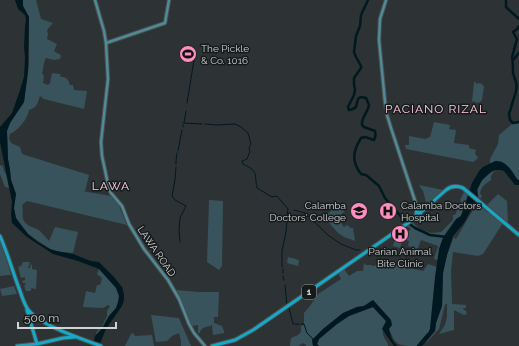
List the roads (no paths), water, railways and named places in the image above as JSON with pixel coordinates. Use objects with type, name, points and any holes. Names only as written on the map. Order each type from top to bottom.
[{"type":"highway","name":"1","points":[[212,346],[230,343],[251,332],[406,225],[421,214],[452,186],[458,186],[466,190],[519,235]]},
{"type":"highway","name":"1","points":[[411,221],[431,204]]},
{"type":"highway","points":[[416,217],[417,206],[421,209],[426,208]]},
{"type":"highway","points":[[0,236],[27,308],[39,346],[44,343],[63,338],[77,337]]},
{"type":"highway","points":[[27,308],[36,318],[100,346]]},
{"type":"highway","points":[[30,318],[33,315]]},
{"type":"highway","points":[[30,318],[36,318]]},
{"type":"highway","points":[[63,331],[65,335],[63,338]]},
{"type":"main road","name":"LAWA ROAD","points":[[95,0],[106,43],[108,79],[101,142],[102,156],[109,189],[112,195],[120,202],[129,224],[144,249],[168,280],[194,333],[205,346]]},
{"type":"main road","points":[[106,43],[165,23],[169,0]]},
{"type":"main road","points":[[386,0],[378,33],[387,115],[421,214]]},
{"type":"main road","points":[[17,346],[39,346]]},
{"type":"waterway","points":[[368,0],[361,15],[354,52],[361,68],[354,78],[354,95],[348,107],[349,110],[354,109],[360,97],[366,98],[369,105],[362,125],[375,131],[376,136],[374,140],[365,137],[361,138],[356,147],[354,160],[361,174],[366,175],[379,186],[385,198],[404,220],[415,228],[430,235],[447,237]]},
{"type":"waterway","points":[[506,0],[506,7],[519,19]]},
{"type":"waterway","points":[[519,26],[513,32],[517,39],[512,57],[513,73],[517,87],[509,113],[510,120],[513,123],[519,122]]},
{"type":"waterway","points":[[513,60],[519,53]]},
{"type":"waterway","points":[[187,103],[195,54]]},
{"type":"waterway","points":[[184,123],[186,111]]},
{"type":"waterway","points":[[183,123],[202,124]]},
{"type":"waterway","points":[[205,124],[235,124],[248,133],[251,144],[249,148],[250,151],[247,159],[242,161],[243,164],[254,171],[257,188],[272,197],[277,196],[288,209],[286,232],[282,251],[282,267]]},
{"type":"waterway","points":[[178,151],[182,130]]},
{"type":"waterway","points":[[176,164],[177,153]]},
{"type":"waterway","points":[[176,167],[172,196],[175,200],[186,206],[180,218],[180,242]]},
{"type":"waterway","points":[[294,210],[305,213],[329,236],[341,244],[356,250],[360,250]]},
{"type":"waterway","points":[[283,276],[284,280]]},
{"type":"waterway","points":[[285,285],[287,305]]},
{"type":"waterway","points":[[289,308],[293,324],[299,324]]},
{"type":"waterway","points":[[301,324],[304,324],[307,333],[313,339]]},
{"type":"waterway","points":[[418,346],[428,334]]},
{"type":"place","name":"The Pickle & Co. 1016","points":[[188,54]]},
{"type":"place","name":"Calamba Doctors' College","points":[[359,211]]},
{"type":"place","name":"Calamba Doctors Hospital","points":[[388,211]]},
{"type":"place","name":"Parian Animal Bite Clinic","points":[[400,234]]},
{"type":"district","name":"PACIANO RIZAL","points":[[436,109]]},
{"type":"district","name":"LAWA","points":[[111,186]]}]
